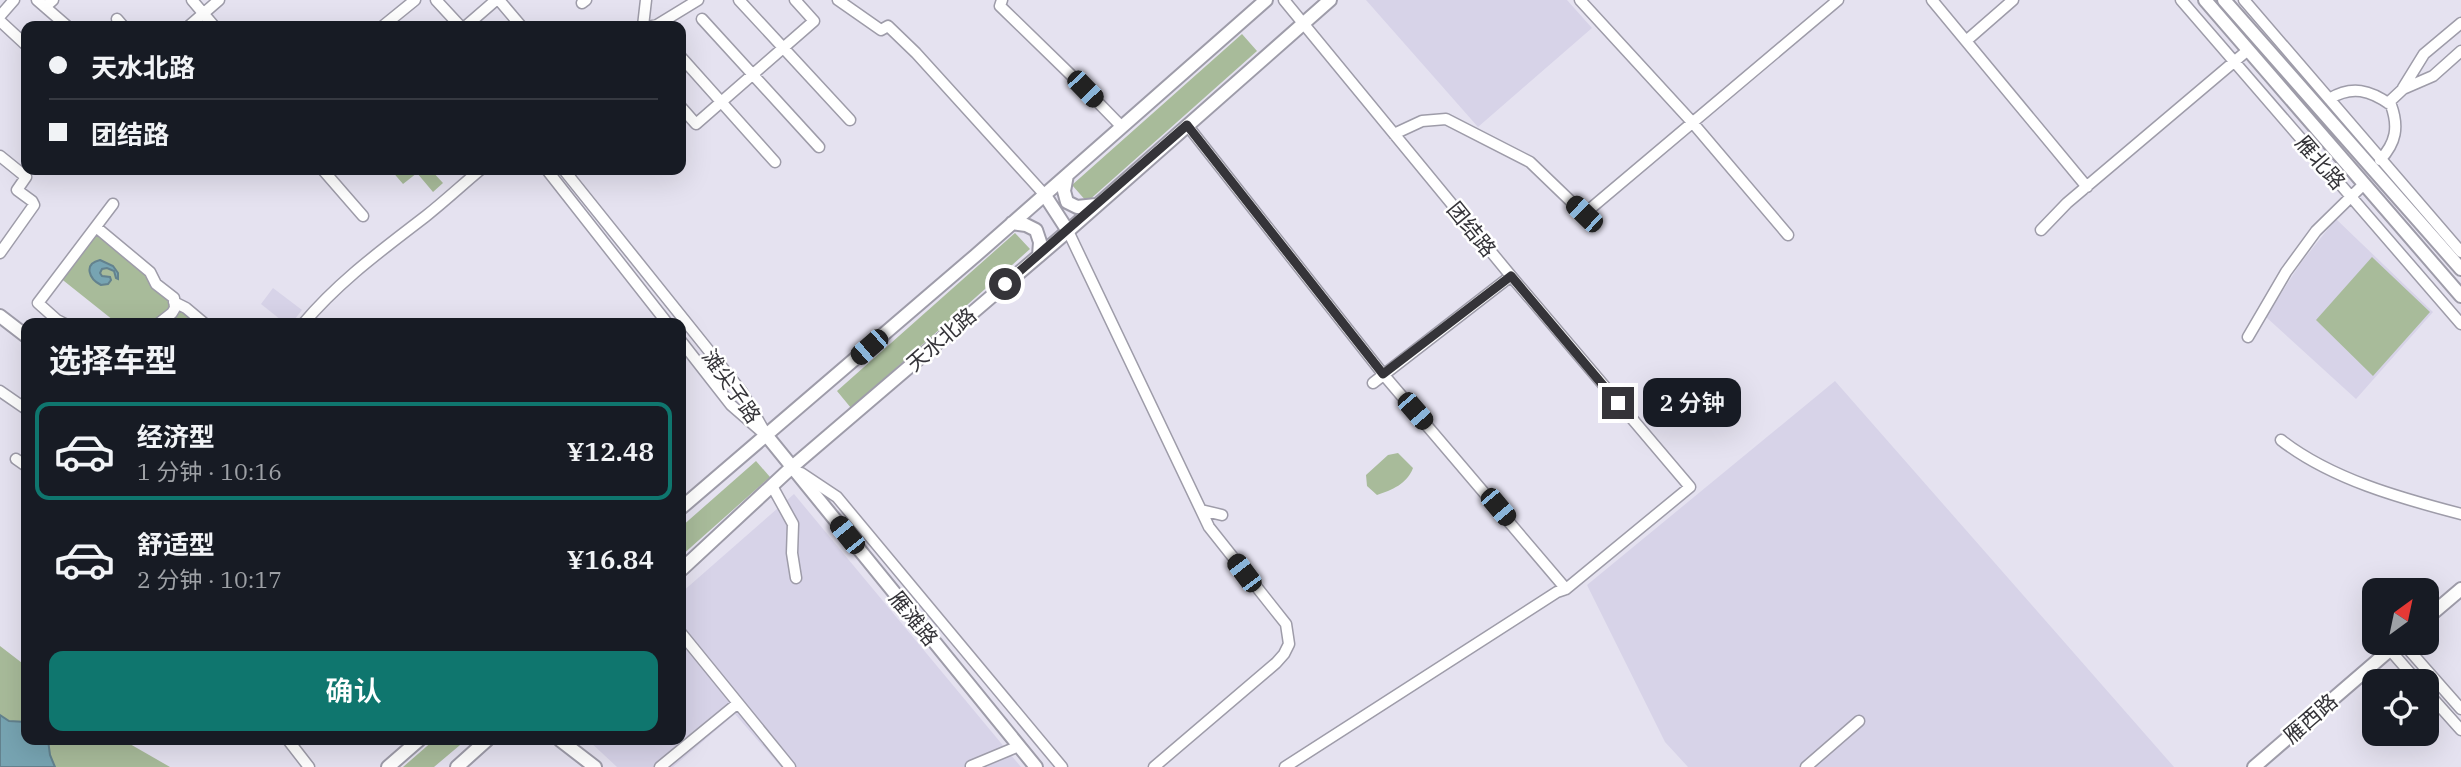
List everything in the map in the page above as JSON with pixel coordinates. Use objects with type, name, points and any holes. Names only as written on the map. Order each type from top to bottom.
[{"type":"main road","name":"天水北路","points":[[686,505],[1266,0]]},
{"type":"main road","name":"天水北路","points":[[686,565],[793,467],[1068,231],[1330,0]]},
{"type":"main road","name":"雁北路","points":[[2205,0],[2461,296]]},
{"type":"main road","name":"雁北路","points":[[2224,0],[2461,269]]},
{"type":"main road","points":[[1067,175],[1064,191],[1067,202],[1077,207],[1096,205]]},
{"type":"main road","points":[[1044,194],[1068,231]]},
{"type":"main road","points":[[1012,223],[1036,230],[1040,242],[1039,256]]},
{"type":"main road","points":[[0,316],[21,332]]},
{"type":"main road","name":"雁滩路","points":[[767,436],[1036,767]]},
{"type":"main road","points":[[2440,607],[2461,589]]},
{"type":"main road","name":"雁西路","points":[[2254,767],[2385,655]]},
{"type":"main road","points":[[388,767],[413,745]]},
{"type":"main road","points":[[457,767],[481,745]]},
{"type":"main road","points":[[566,745],[595,767]]},
{"type":"street","points":[[14,0],[0,19],[21,40]]},
{"type":"street","points":[[192,0],[210,21]]},
{"type":"street","points":[[194,21],[219,0]]},
{"type":"street","points":[[389,21],[415,0]]},
{"type":"street","points":[[436,0],[455,21]]},
{"type":"street","points":[[472,21],[497,0],[516,21]]},
{"type":"street","points":[[644,21],[646,0]]},
{"type":"street","points":[[664,21],[698,0]]},
{"type":"street","points":[[739,0],[850,120]]},
{"type":"street","points":[[686,113],[696,124],[814,21],[794,0]]},
{"type":"street","points":[[838,0],[881,30],[888,26],[916,53],[1044,194]]},
{"type":"street","points":[[1002,0],[1000,6],[1070,75]]},
{"type":"street","name":"团结路","points":[[1284,0],[1511,276],[1690,487],[1566,589]]},
{"type":"street","points":[[1580,0],[1692,122],[1788,235]]},
{"type":"street","points":[[1394,134],[1422,121],[1446,119],[1530,162],[1584,214],[1838,0]]},
{"type":"street","points":[[1932,0],[2087,187]]},
{"type":"street","points":[[1966,41],[2013,0]]},
{"type":"street","name":"雁北路","points":[[2181,0],[2461,324]]},
{"type":"street","points":[[2244,0],[2380,160],[2460,248]]},
{"type":"street","points":[[45,2],[62,21]]},
{"type":"street","points":[[702,19],[819,147]]},
{"type":"street","points":[[2388,103],[2403,89],[2424,54],[2461,23]]},
{"type":"street","points":[[2041,230],[2067,203],[2248,50]]},
{"type":"street","points":[[2403,89],[2434,76],[2461,51]]},
{"type":"street","points":[[686,63],[775,162]]},
{"type":"street","points":[[1085,89],[1122,127]]},
{"type":"street","points":[[2329,99],[2339,93],[2363,90],[2388,103],[2395,116],[2396,128],[2388,151],[2380,160]]},
{"type":"street","points":[[1187,125],[1383,374],[1566,589],[1557,592],[1285,767]]},
{"type":"street","points":[[0,156],[21,173]]},
{"type":"street","points":[[0,253],[34,205],[17,190],[26,177],[24,175]]},
{"type":"street","points":[[331,175],[363,216]]},
{"type":"street","points":[[308,318],[336,288],[474,175]]},
{"type":"street","points":[[551,175],[663,318]]},
{"type":"street","name":"滩尖子路","points":[[568,175],[682,318]]},
{"type":"street","points":[[2248,337],[2292,263],[2316,231],[2364,184]]},
{"type":"street","points":[[55,318],[38,303],[113,204]]},
{"type":"street","points":[[96,227],[150,272],[156,284],[174,298],[176,307],[166,318]]},
{"type":"street","points":[[1068,231],[1209,527],[1286,624],[1289,644],[1276,663],[1154,767]]},
{"type":"street","points":[[1373,383],[1511,276]]},
{"type":"street","points":[[174,302],[198,318]]},
{"type":"street","name":"滩尖子路","points":[[686,323],[741,392],[767,436]]},
{"type":"street","name":"滩尖子路","points":[[686,347],[731,405],[767,436]]},
{"type":"street","points":[[0,391],[21,406]]},
{"type":"street","points":[[2281,440],[2299,454],[2352,479],[2400,498],[2461,514]]},
{"type":"street","points":[[16,459],[21,462]]},
{"type":"street","points":[[793,467],[837,496],[1062,767]]},
{"type":"street","points":[[772,486],[793,524],[792,553],[796,578]]},
{"type":"street","points":[[1201,510],[1222,515]]},
{"type":"street","points":[[686,639],[790,767]]},
{"type":"street","points":[[2407,655],[2461,709]]},
{"type":"street","points":[[660,767],[738,703]]},
{"type":"street","points":[[2439,705],[2461,730]]},
{"type":"street","points":[[1806,767],[1859,721]]},
{"type":"street","points":[[292,745],[309,767]]},
{"type":"street","points":[[971,766],[1019,746]]},
{"type":"shaded area","points":[[1366,0],[1567,0],[1592,28],[1478,127]]},
{"type":"shaded area","points":[[2336,219],[2433,312],[2356,399],[2266,317],[2300,264]]},
{"type":"shaded area","points":[[273,288],[302,310],[296,318],[278,318],[261,304]]},
{"type":"shaded area","points":[[1835,381],[2174,767],[1688,767],[1665,742],[1587,585]]},
{"type":"shaded area","points":[[794,494],[1021,767],[781,767],[735,714],[673,767],[617,767],[593,745],[686,745],[686,589]]},
{"type":"green space","points":[[1242,34],[1257,51],[1087,202],[1072,185]]},
{"type":"green space","points":[[395,175],[414,175],[403,184]]},
{"type":"green space","points":[[419,175],[436,175],[443,183],[433,192]]},
{"type":"green space","points":[[95,232],[191,308],[198,318],[110,318],[59,277]]},
{"type":"green space","points":[[1015,233],[1030,249],[851,408],[837,391]]},
{"type":"green space","points":[[2372,257],[2430,312],[2373,376],[2316,320]]},
{"type":"green space","points":[[1398,453],[1413,468],[1410,474],[1398,486],[1377,495],[1367,486],[1366,475],[1388,455]]},
{"type":"green space","points":[[756,461],[770,477],[686,552],[686,523]]},
{"type":"green space","points":[[0,646],[21,662],[21,745],[132,745],[170,767],[0,767]]},
{"type":"green space","points":[[428,745],[460,745],[434,767],[403,767]]},
{"type":"water","points":[[100,260],[113,266],[118,273],[118,279],[114,271],[107,268],[100,273],[110,277],[108,284],[101,285],[93,279],[91,265]]},
{"type":"water","points":[[0,715],[9,721],[21,722],[21,745],[49,745],[55,767],[0,767]]},
{"type":"tunnel","points":[[1071,75],[1085,89]]},
{"type":"route","points":[[1005,284],[1187,125],[1383,374],[1511,276],[1618,403]]}]
